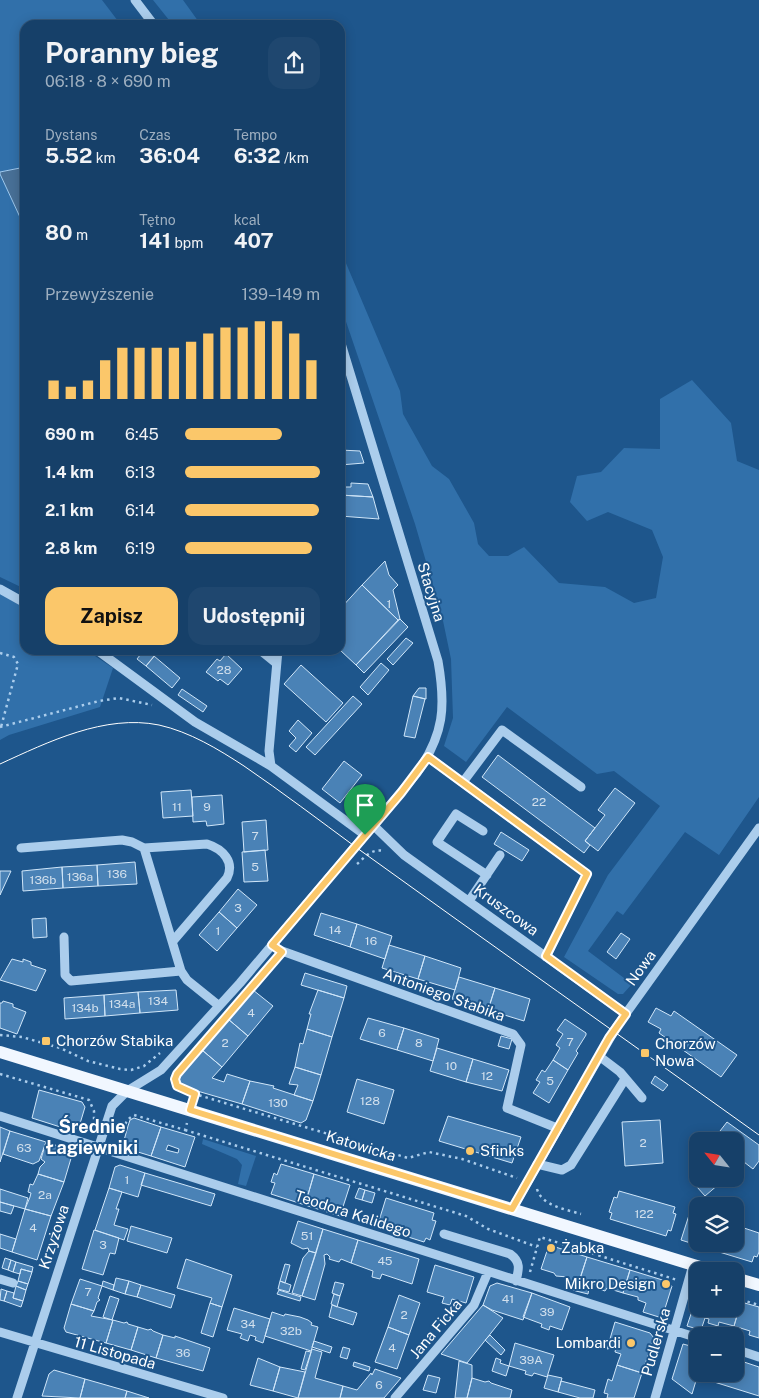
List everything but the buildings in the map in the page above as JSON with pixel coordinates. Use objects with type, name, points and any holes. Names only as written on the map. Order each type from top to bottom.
[{"type":"main road","name":"Katowicka","points":[[0,1052],[689,1264]]},
{"type":"main road","points":[[744,1281],[759,1285]]},
{"type":"street","points":[[135,0],[150,20]]},
{"type":"street","name":"Stacyjna","points":[[345,356],[438,661],[443,690],[442,717],[428,757],[365,835]]},
{"type":"street","points":[[0,589],[20,600]]},
{"type":"street","points":[[104,655],[195,722],[271,766],[365,835],[272,945],[161,1070],[127,1091]]},
{"type":"street","points":[[266,655],[276,663]]},
{"type":"street","points":[[271,766],[269,751],[277,655]]},
{"type":"street","points":[[463,782],[502,730],[581,787]]},
{"type":"street","points":[[428,757],[587,874],[546,956]]},
{"type":"street","points":[[483,831],[456,814],[437,842],[487,875]]},
{"type":"street","name":"Kruszcowa","points":[[373,825],[404,855],[626,1014]]},
{"type":"street","name":"Nowa","points":[[512,1209],[599,1056],[626,1014],[759,828]]},
{"type":"street","points":[[21,848],[122,840],[132,842],[144,848],[207,844],[214,846],[223,853],[230,864],[227,878],[173,941]]},
{"type":"street","points":[[144,848],[181,971],[187,980],[218,1005]]},
{"type":"street","points":[[469,901],[500,855]]},
{"type":"street","points":[[64,937],[65,975],[71,980],[181,971]]},
{"type":"street","name":"Antoniego Stabika","points":[[272,945],[282,952],[513,1034],[521,1045],[507,1108],[557,1128]]},
{"type":"street","points":[[599,1056],[625,1079],[642,1098]]},
{"type":"street","points":[[537,1164],[562,1170],[571,1165],[625,1079]]},
{"type":"street","name":"Krzyżowa","points":[[17,1398],[112,1106],[127,1091]]},
{"type":"street","name":"Teodora Kalidego","points":[[0,1116],[689,1335]]},
{"type":"street","points":[[444,1234],[510,1254],[517,1259],[519,1265],[516,1281]]},
{"type":"street","name":"Jana Ficka","points":[[395,1398],[474,1305],[488,1272]]},
{"type":"street","points":[[0,1279],[13,1283]]},
{"type":"street","name":"Pudlerska","points":[[654,1398],[689,1280]]},
{"type":"street","name":"11 Listopada","points":[[0,1332],[223,1398]]},
{"type":"street","points":[[744,1352],[759,1357]]},
{"type":"path","points":[[0,653],[14,657],[18,664],[1,727]]},
{"type":"path","points":[[1,727],[98,701],[119,698],[156,706]]},
{"type":"path","points":[[356,864],[373,852],[386,851]]},
{"type":"path","points":[[228,1014],[183,1067],[175,1079],[177,1086],[195,1094],[408,1158],[429,1152],[462,1159],[538,1186],[539,1196],[544,1201],[581,1214]]},
{"type":"path","points":[[0,1035],[22,1037],[41,1042],[88,1060],[130,1070],[144,1066],[164,1050],[183,1067]]},
{"type":"path","points":[[0,1074],[89,1100],[94,1111],[94,1120]]},
{"type":"path","points":[[185,1130],[195,1094]]},
{"type":"path","points":[[123,1130],[127,1120],[134,1115],[466,1216],[488,1229],[537,1247]]},
{"type":"path","points":[[533,1262],[540,1237],[688,1284]]},
{"type":"path","points":[[744,1301],[759,1305]]},
{"type":"shaded area","points":[[0,0],[102,0],[117,20],[20,20],[20,168],[0,172]]},
{"type":"shaded area","points":[[153,0],[183,0],[197,20],[169,20]]},
{"type":"shaded area","points":[[20,168],[20,217],[0,174],[0,172]]},
{"type":"shaded area","points":[[0,174],[20,217],[20,587],[0,577]]},
{"type":"shaded area","points":[[345,261],[400,391],[403,414],[432,466],[449,479],[474,523],[478,544],[489,556],[508,556],[524,547],[559,583],[605,587],[634,603],[656,598],[663,557],[652,530],[608,512],[587,521],[570,502],[577,476],[601,472],[624,448],[660,449],[660,399],[692,380],[731,423],[737,461],[759,470],[759,797],[719,855],[685,832],[623,915],[617,911],[588,951],[632,984],[623,994],[618,994],[564,957],[608,875],[660,806],[614,771],[597,774],[507,707],[466,762],[444,746],[453,718],[451,659],[442,616],[415,524],[345,319]]},
{"type":"shaded area","points":[[0,592],[20,606],[20,655],[94,655],[113,668],[100,707],[9,735],[0,740]]},
{"type":"shaded area","points":[[203,1139],[256,1156],[246,1186],[238,1184],[242,1165],[237,1159],[202,1144]]},
{"type":"tram line","points":[[0,764],[77,732],[118,723],[159,725],[182,732],[214,747],[272,786],[759,1135]]},
{"type":"place","name":"Chorzów Stabika","points":[[46,1041]]},
{"type":"place","name":"Chorzów Nowa","points":[[645,1053]]},
{"type":"place","name":"Sfinks","points":[[470,1151]]},
{"type":"place","name":"Żabka","points":[[551,1248]]},
{"type":"place","name":"Mikro Design","points":[[666,1284]]},
{"type":"place","name":"Lombardi","points":[[631,1343]]},
{"type":"district","name":"Średnie Łagiewniki","points":[[92,1137]]},
{"type":"route","points":[[428,757],[587,874],[546,956],[626,1014],[609,1038],[512,1209],[190,1110],[195,1094],[177,1086],[175,1079],[177,1074],[282,952],[272,945],[365,835],[428,757]]}]
